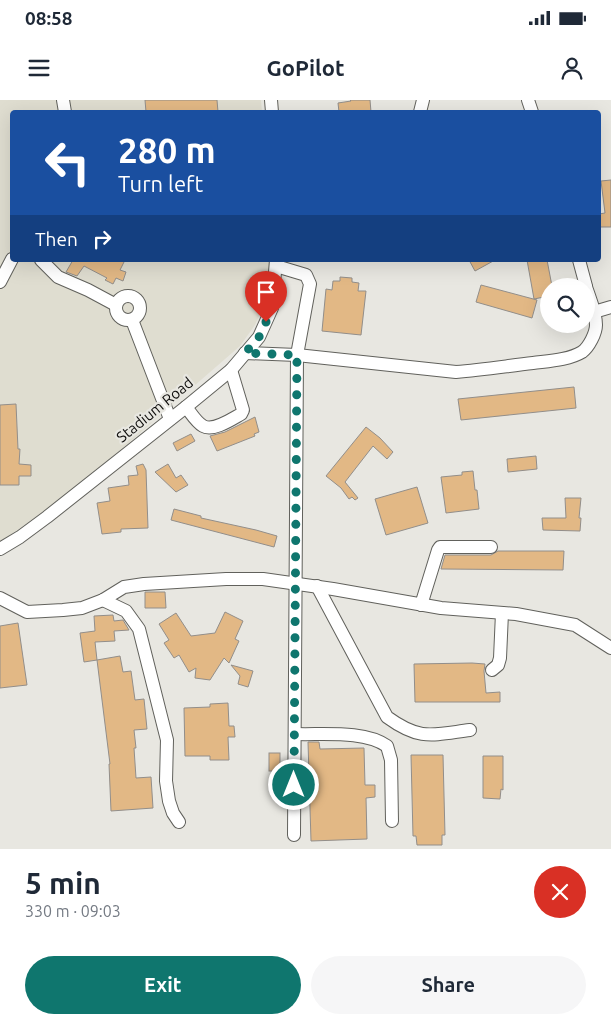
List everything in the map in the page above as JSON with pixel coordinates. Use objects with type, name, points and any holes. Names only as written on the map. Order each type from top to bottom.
[{"type":"street","points":[[0,282],[10,262]]},
{"type":"street","points":[[43,262],[58,277],[88,290],[116,306]]},
{"type":"street","points":[[580,262],[584,278]]},
{"type":"street","points":[[276,263],[304,274],[309,279],[310,287],[297,355],[294,835]]},
{"type":"street","name":"Stadium Road","points":[[0,549],[47,517],[231,370],[259,337],[272,308],[276,263]]},
{"type":"street","points":[[124,296],[136,299],[140,306],[139,314],[132,320],[120,317],[116,310],[117,302],[124,296]]},
{"type":"street","points":[[595,312],[611,307]]},
{"type":"street","points":[[132,320],[170,419]]},
{"type":"street","points":[[245,353],[297,355],[456,372],[475,371],[556,360],[581,352],[587,347],[593,333]]},
{"type":"street","points":[[186,407],[201,425],[212,428],[241,414],[244,410],[242,401],[231,370]]},
{"type":"street","points":[[421,605],[440,547],[491,548]]},
{"type":"street","points":[[0,598],[27,612],[82,608],[103,600],[124,587],[144,584],[226,579],[262,579],[317,586],[441,608],[502,613],[575,625],[611,648]]},
{"type":"street","points":[[317,586],[387,717],[400,727],[421,735],[470,730]]},
{"type":"street","points":[[103,600],[126,611],[139,629],[168,740],[166,781],[171,807],[179,822]]},
{"type":"street","points":[[492,670],[498,665],[500,658],[502,613]]},
{"type":"street","points":[[387,746],[400,727]]},
{"type":"street","points":[[295,734],[364,736],[378,740],[387,746],[391,760],[392,821]]},
{"type":"shaded area","points":[[0,100],[261,100],[262,110],[10,110],[10,262],[274,262],[274,268],[263,307],[255,325],[240,346],[71,493],[0,542]]},
{"type":"building","points":[[145,100],[217,100],[218,110],[146,110]]},
{"type":"building","points":[[370,100],[371,110],[339,110],[338,103]]},
{"type":"building","points":[[611,180],[611,227],[601,227],[601,214],[605,213],[601,181]]},
{"type":"building","points":[[72,262],[124,262],[120,270],[126,272],[123,281],[116,278],[113,284],[105,280],[107,278],[84,266],[77,276],[66,272]]},
{"type":"building","points":[[470,262],[491,262],[475,271]]},
{"type":"building","points":[[527,262],[547,262],[550,278],[540,278],[540,298],[534,299]]},
{"type":"building","points":[[340,277],[352,278],[352,282],[359,283],[358,291],[366,291],[361,335],[322,331],[326,289],[332,290],[333,281],[340,281]]},
{"type":"building","points":[[481,285],[537,300],[532,318],[476,302]]},
{"type":"building","points":[[574,387],[576,408],[461,420],[458,399]]},
{"type":"building","points":[[16,404],[18,449],[20,449],[19,464],[31,465],[31,476],[19,476],[19,485],[0,485],[0,405]]},
{"type":"building","points":[[255,417],[259,432],[254,434],[255,436],[217,451],[210,436],[225,432]]},
{"type":"building","points":[[366,427],[393,452],[387,459],[373,446],[345,482],[358,498],[355,500],[352,497],[349,499],[341,488],[326,476]]},
{"type":"building","points":[[191,434],[195,441],[177,451],[173,443]]},
{"type":"building","points":[[536,456],[537,469],[508,472],[507,459]]},
{"type":"building","points":[[143,464],[146,470],[148,528],[121,529],[121,532],[102,534],[97,503],[110,501],[108,488],[129,485],[128,476],[138,475],[136,466]]},
{"type":"building","points":[[168,464],[176,478],[181,475],[188,485],[176,492],[155,472]]},
{"type":"building","points":[[473,471],[479,509],[446,513],[441,477],[462,475],[462,472]]},
{"type":"building","points":[[417,487],[428,523],[386,535],[375,499]]},
{"type":"building","points":[[565,498],[581,498],[580,531],[543,530],[542,518],[566,518]]},
{"type":"building","points":[[174,509],[201,516],[201,518],[277,536],[274,547],[171,520]]},
{"type":"building","points":[[498,551],[564,551],[563,570],[441,569],[445,555],[491,555]]},
{"type":"building","points":[[145,592],[165,592],[166,608],[145,608]]},
{"type":"building","points":[[225,612],[243,621],[235,639],[239,641],[229,663],[224,658],[210,680],[195,678],[196,668],[189,672],[179,655],[174,658],[164,643],[169,640],[159,624],[176,613],[191,636],[215,633]]},
{"type":"building","points":[[113,615],[114,621],[123,620],[129,630],[114,631],[115,641],[95,642],[97,660],[84,662],[80,633],[95,631],[94,616]]},
{"type":"building","points":[[18,623],[27,685],[0,688],[0,626]]},
{"type":"building","points":[[120,656],[123,672],[131,671],[135,700],[144,699],[147,729],[134,730],[136,778],[151,777],[153,808],[111,811],[110,764],[97,660]]},
{"type":"building","points":[[414,664],[485,664],[486,693],[500,692],[500,702],[415,702]]},
{"type":"building","points":[[231,665],[253,671],[248,687],[238,684],[240,676]]},
{"type":"building","points":[[228,703],[229,726],[234,726],[235,737],[228,737],[229,760],[210,760],[210,756],[185,756],[184,708],[210,707],[210,704]]},
{"type":"building","points":[[308,742],[319,742],[320,749],[364,748],[365,785],[375,785],[375,797],[366,798],[367,839],[311,841]]},
{"type":"building","points":[[269,753],[280,753],[280,771],[269,771]]},
{"type":"building","points":[[411,755],[443,755],[445,835],[442,835],[442,845],[417,845],[416,836],[413,836]]},
{"type":"building","points":[[483,756],[503,756],[503,790],[501,789],[500,799],[483,798]]},
{"type":"route","points":[[266,322],[259,337],[245,353],[297,355],[294,785]]}]
